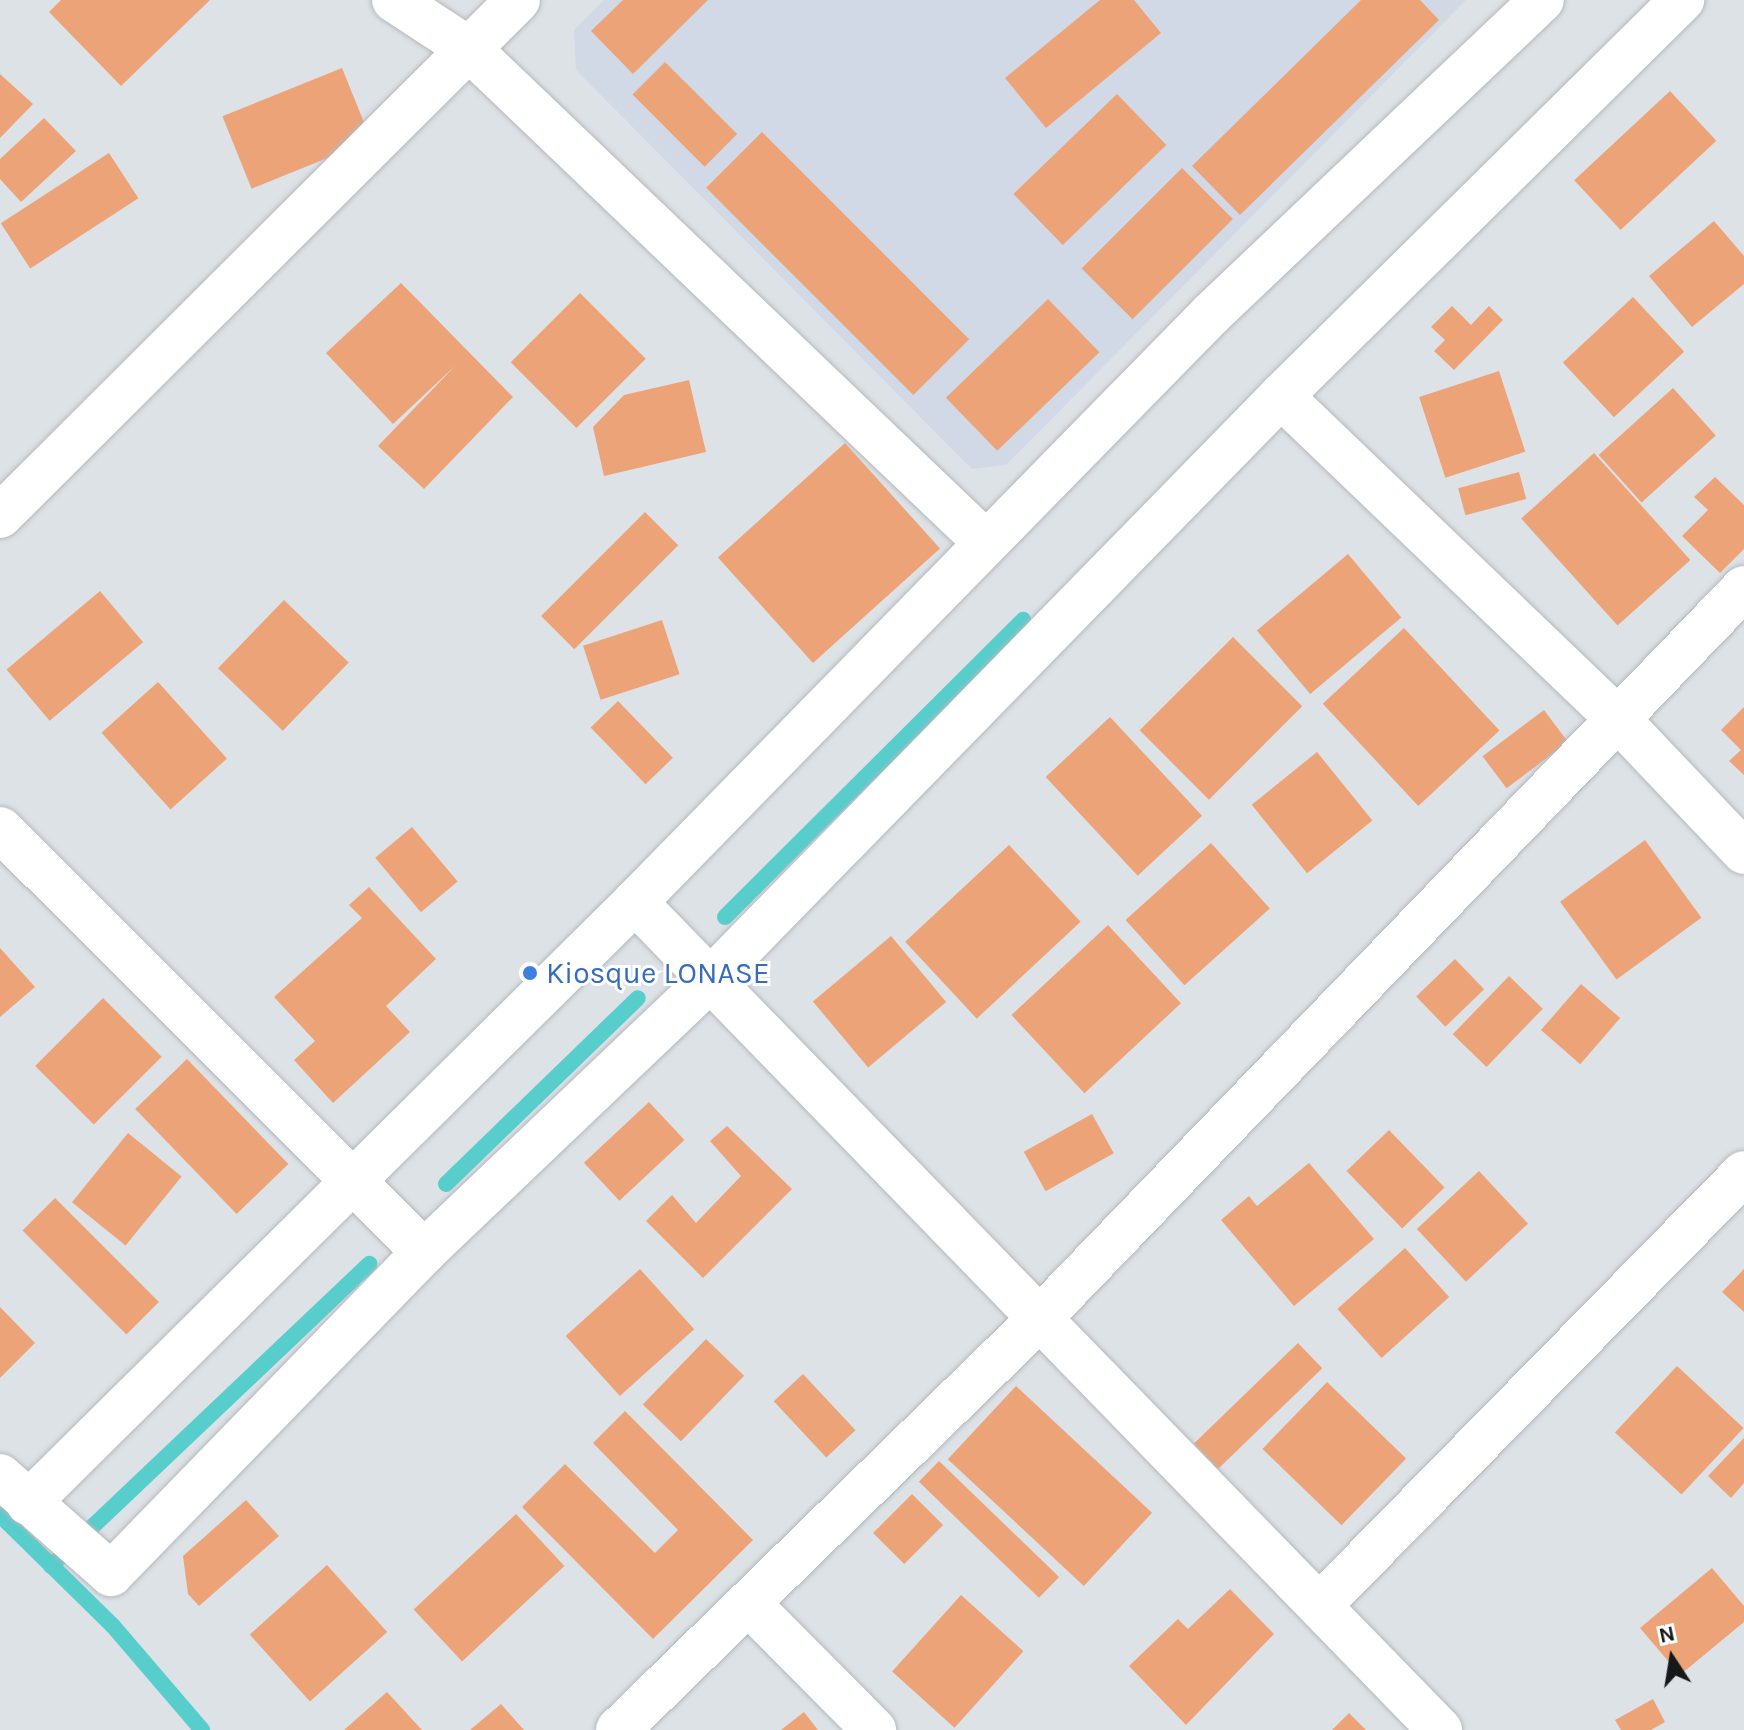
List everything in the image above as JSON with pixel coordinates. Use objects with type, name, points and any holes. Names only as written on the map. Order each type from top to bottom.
[{"type":"street","points":[[394,0],[469,49],[985,542]]},
{"type":"street","points":[[0,516],[518,0]]},
{"type":"street","points":[[1542,0],[1211,314],[635,902],[353,1179],[14,1490],[111,1574],[424,1252],[713,977],[1281,396],[1682,0]]},
{"type":"street","points":[[1281,396],[1616,717],[1744,852]]},
{"type":"street","points":[[618,1730],[1040,1318],[1616,717],[1744,588]]},
{"type":"street","points":[[0,829],[424,1252]]},
{"type":"street","points":[[635,902],[713,977],[1440,1730]]},
{"type":"street","points":[[1320,1605],[1744,1173]]},
{"type":"street","points":[[748,1603],[874,1730]]},
{"type":"shaded area","points":[[604,0],[1466,0],[1006,465],[972,469],[576,70],[574,30]]},
{"type":"building","points":[[61,0],[210,0],[121,86],[49,12]]},
{"type":"building","points":[[623,0],[708,0],[633,74],[591,31]]},
{"type":"building","points":[[1100,0],[1134,0],[1161,33],[1046,128],[1005,78]]},
{"type":"building","points":[[1361,0],[1420,0],[1439,20],[1240,215],[1192,166]]},
{"type":"building","points":[[665,62],[737,134],[705,167],[632,95]]},
{"type":"building","points":[[342,68],[371,140],[252,189],[222,116]]},
{"type":"building","points":[[0,74],[33,104],[0,138]]},
{"type":"building","points":[[1670,91],[1716,141],[1621,230],[1574,180]]},
{"type":"building","points":[[1117,94],[1166,145],[1063,245],[1013,194]]},
{"type":"building","points":[[44,118],[76,151],[21,202],[0,179],[0,159]]},
{"type":"building","points":[[762,132],[969,339],[913,395],[706,188]]},
{"type":"building","points":[[109,153],[138,198],[30,269],[1,223]]},
{"type":"building","points":[[1182,168],[1233,219],[1133,319],[1082,268]]},
{"type":"building","points":[[1714,221],[1744,256],[1744,284],[1692,327],[1649,276]]},
{"type":"building","points":[[401,283],[513,397],[424,489],[378,446],[455,366],[393,424],[326,353]]},
{"type":"building","points":[[580,293],[646,359],[576,428],[511,362]]},
{"type":"building","points":[[1633,297],[1684,352],[1614,417],[1563,362]]},
{"type":"building","points":[[1048,299],[1099,352],[997,451],[946,398]]},
{"type":"building","points":[[1452,306],[1471,325],[1489,306],[1503,320],[1454,370],[1434,351],[1445,340],[1431,327]]},
{"type":"building","points":[[1499,371],[1525,452],[1445,478],[1419,397]]},
{"type":"building","points":[[689,380],[706,452],[604,476],[593,427],[624,395]]},
{"type":"building","points":[[1673,388],[1716,436],[1642,502],[1599,455]]},
{"type":"building","points":[[845,443],[940,549],[813,663],[718,557]]},
{"type":"building","points":[[1594,453],[1690,560],[1618,626],[1521,519]]},
{"type":"building","points":[[1519,472],[1526,499],[1465,515],[1458,488]]},
{"type":"building","points":[[1715,477],[1744,505],[1744,549],[1720,573],[1682,536],[1708,510],[1694,497]]},
{"type":"building","points":[[645,512],[678,545],[574,649],[541,616]]},
{"type":"building","points":[[1348,554],[1401,618],[1310,694],[1257,630]]},
{"type":"building","points":[[100,591],[143,642],[50,721],[7,669]]},
{"type":"building","points":[[284,600],[349,663],[283,731],[218,668]]},
{"type":"building","points":[[662,620],[680,674],[601,700],[583,646]]},
{"type":"building","points":[[1404,628],[1499,730],[1418,806],[1323,704]]},
{"type":"building","points":[[1233,637],[1302,706],[1209,800],[1140,730]]},
{"type":"building","points":[[158,682],[227,759],[170,809],[102,733]]},
{"type":"building","points":[[618,701],[673,758],[646,784],[591,727]]},
{"type":"building","points":[[1744,707],[1744,775],[1729,761],[1741,750],[1721,730]]},
{"type":"building","points":[[1544,710],[1568,742],[1507,788],[1483,756]]},
{"type":"building","points":[[1110,717],[1202,816],[1138,876],[1046,777]]},
{"type":"building","points":[[1317,752],[1372,820],[1307,873],[1252,805]]},
{"type":"building","points":[[412,827],[458,881],[421,912],[375,858]]},
{"type":"building","points":[[1645,840],[1701,918],[1616,979],[1560,902]]},
{"type":"building","points":[[1211,843],[1270,908],[1184,985],[1126,920]]},
{"type":"building","points":[[1009,845],[1081,922],[977,1019],[905,942]]},
{"type":"building","points":[[369,887],[436,959],[386,1006],[410,1032],[333,1103],[294,1060],[315,1041],[274,997],[362,918],[349,905]]},
{"type":"building","points":[[1108,925],[1181,1003],[1084,1093],[1011,1015]]},
{"type":"building","points":[[891,936],[946,1002],[868,1067],[813,1002]]},
{"type":"building","points":[[0,948],[35,987],[0,1017]]},
{"type":"building","points":[[1455,959],[1484,989],[1445,1027],[1416,997]]},
{"type":"building","points":[[1509,976],[1543,1009],[1487,1067],[1453,1034]]},
{"type":"building","points":[[1581,984],[1620,1018],[1580,1064],[1541,1030]]},
{"type":"building","points":[[103,998],[162,1057],[94,1125],[35,1066]]},
{"type":"building","points":[[187,1059],[288,1164],[237,1214],[135,1109]]},
{"type":"building","points":[[649,1102],[684,1140],[619,1201],[584,1163]]},
{"type":"building","points":[[1092,1114],[1114,1153],[1046,1191],[1024,1152]]},
{"type":"building","points":[[727,1126],[792,1189],[703,1278],[646,1221],[672,1195],[696,1223],[741,1176],[710,1141]]},
{"type":"building","points":[[1389,1130],[1445,1188],[1402,1229],[1347,1171]]},
{"type":"building","points":[[128,1133],[182,1176],[126,1246],[72,1202]]},
{"type":"building","points":[[1309,1163],[1374,1239],[1294,1306],[1221,1220],[1249,1196],[1257,1206]]},
{"type":"building","points":[[1479,1171],[1528,1224],[1466,1282],[1417,1229]]},
{"type":"building","points":[[55,1198],[159,1302],[126,1334],[22,1231]]},
{"type":"building","points":[[1405,1248],[1449,1297],[1382,1358],[1337,1309]]},
{"type":"building","points":[[640,1269],[694,1329],[620,1396],[566,1336]]},
{"type":"building","points":[[1744,1269],[1744,1312],[1722,1292]]},
{"type":"building","points":[[0,1307],[35,1343],[0,1378]]},
{"type":"building","points":[[706,1339],[744,1376],[681,1441],[643,1404]]},
{"type":"building","points":[[1298,1343],[1322,1368],[1218,1469],[1194,1444]]},
{"type":"building","points":[[1677,1366],[1744,1428],[1681,1495],[1615,1433]]},
{"type":"building","points":[[803,1374],[856,1430],[826,1458],[774,1401]]},
{"type":"building","points":[[1327,1382],[1406,1458],[1342,1525],[1262,1449]]},
{"type":"building","points":[[1016,1386],[1152,1513],[1084,1586],[948,1459]]},
{"type":"building","points":[[625,1411],[753,1540],[653,1639],[522,1507],[565,1464],[655,1553],[678,1530],[593,1443]]},
{"type":"building","points":[[1744,1438],[1744,1483],[1731,1498],[1708,1476]]},
{"type":"building","points":[[939,1461],[1059,1577],[1039,1598],[919,1482]]},
{"type":"building","points":[[912,1494],[943,1525],[904,1564],[873,1533]]},
{"type":"building","points":[[246,1500],[279,1536],[199,1606],[188,1594],[183,1556]]},
{"type":"building","points":[[516,1514],[564,1566],[462,1661],[414,1609]]},
{"type":"building","points":[[327,1565],[387,1632],[310,1701],[250,1635]]},
{"type":"building","points":[[1712,1568],[1744,1606],[1744,1622],[1680,1675],[1640,1628]]},
{"type":"building","points":[[1230,1589],[1274,1634],[1186,1725],[1129,1666],[1178,1619],[1188,1629]]},
{"type":"building","points":[[961,1595],[1023,1651],[955,1728],[892,1672]]},
{"type":"building","points":[[387,1692],[422,1730],[344,1730]]},
{"type":"building","points":[[1653,1699],[1665,1722],[1651,1730],[1621,1730],[1615,1720]]},
{"type":"building","points":[[501,1704],[524,1730],[470,1730]]},
{"type":"building","points":[[804,1712],[818,1730],[781,1730]]},
{"type":"building","points":[[1349,1713],[1366,1730],[1332,1730]]},
{"type":"waterway","points":[[725,917],[1023,620]]},
{"type":"waterway","points":[[446,1184],[638,998]]},
{"type":"waterway","points":[[51,1566],[369,1264]]},
{"type":"waterway","points":[[0,1515],[113,1626],[202,1730]]},
{"type":"place","name":"Kiosque LONASE","points":[[530,973]]}]
